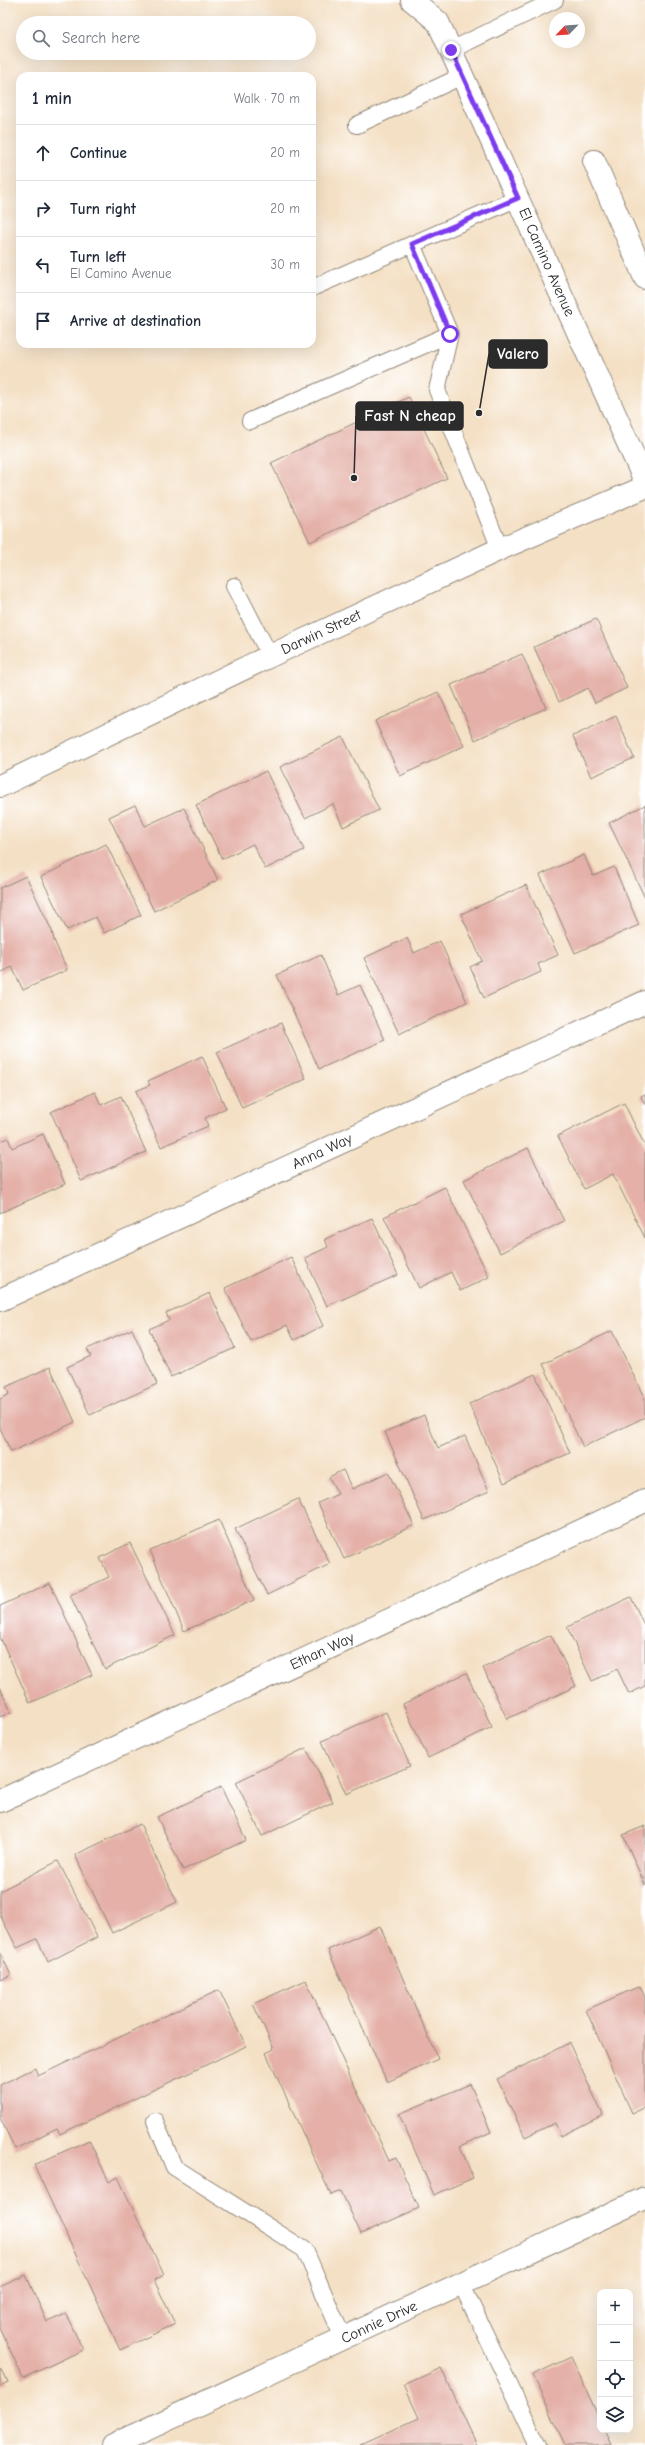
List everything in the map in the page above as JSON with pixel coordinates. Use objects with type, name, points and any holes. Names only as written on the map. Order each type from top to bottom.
[{"type":"street","name":"El Camino Avenue","points":[[412,0],[438,22],[645,481]]},
{"type":"street","name":"El Camino Avenue","points":[[438,22],[439,0]]},
{"type":"street","points":[[594,161],[645,278]]},
{"type":"street","name":"Darwin Street","points":[[0,786],[270,656],[500,549],[645,487]]},
{"type":"street","name":"Anna Way","points":[[0,1300],[645,1002]]},
{"type":"street","name":"Ethan Way","points":[[0,1801],[645,1501]]},
{"type":"street","name":"Connie Drive","points":[[113,2445],[149,2437],[343,2338],[645,2198]]},
{"type":"lane","points":[[451,50],[554,0]]},
{"type":"lane","points":[[357,125],[462,76]]},
{"type":"lane","points":[[316,286],[518,198]]},
{"type":"lane","points":[[412,244],[450,334],[437,390],[500,549]]},
{"type":"lane","points":[[250,421],[450,334]]},
{"type":"lane","points":[[234,586],[270,656]]},
{"type":"lane","points":[[154,2121],[174,2167],[305,2250],[343,2338]]},
{"type":"lane","points":[[461,2283],[538,2445]]},
{"type":"building","points":[[409,397],[447,478],[310,542],[271,463]]},
{"type":"building","points":[[596,619],[627,688],[595,703],[588,688],[559,702],[534,647]]},
{"type":"building","points":[[522,654],[546,708],[475,740],[451,685]]},
{"type":"building","points":[[438,692],[464,746],[400,776],[375,721]]},
{"type":"building","points":[[616,716],[634,758],[591,777],[573,736]]},
{"type":"building","points":[[343,737],[379,810],[343,827],[333,804],[305,818],[280,767]]},
{"type":"building","points":[[266,771],[304,850],[265,869],[253,844],[222,859],[196,805]]},
{"type":"building","points":[[135,805],[145,826],[184,808],[218,880],[154,911],[109,817]]},
{"type":"building","points":[[645,805],[645,898],[609,823]]},
{"type":"building","points":[[106,844],[141,915],[104,933],[96,917],[67,930],[41,877]]},
{"type":"building","points":[[584,855],[593,876],[614,867],[639,925],[575,953],[540,875]]},
{"type":"building","points":[[26,876],[52,931],[54,940],[67,970],[23,990],[12,967],[0,973],[0,888]]},
{"type":"building","points":[[526,885],[558,955],[538,964],[541,972],[484,998],[470,967],[482,961],[461,914]]},
{"type":"building","points":[[407,938],[414,953],[440,941],[467,1002],[399,1034],[364,958]]},
{"type":"building","points":[[321,955],[338,995],[360,985],[385,1040],[319,1069],[277,975]]},
{"type":"building","points":[[281,1023],[306,1079],[242,1108],[217,1052]]},
{"type":"building","points":[[202,1056],[226,1108],[205,1118],[208,1126],[161,1147],[136,1091],[150,1085],[148,1081]]},
{"type":"building","points":[[95,1092],[101,1105],[121,1096],[146,1152],[81,1181],[51,1112]]},
{"type":"building","points":[[645,1094],[645,1105],[641,1096]]},
{"type":"building","points":[[624,1103],[645,1146],[645,1238],[613,1174],[584,1189],[558,1136]]},
{"type":"building","points":[[43,1134],[65,1184],[0,1213],[0,1141],[8,1138],[12,1148]]},
{"type":"building","points":[[528,1148],[564,1221],[500,1253],[464,1180]]},
{"type":"building","points":[[445,1187],[489,1277],[460,1291],[451,1272],[419,1288],[384,1217]]},
{"type":"building","points":[[372,1218],[398,1275],[327,1306],[305,1258],[328,1247],[325,1239]]},
{"type":"building","points":[[291,1257],[323,1326],[294,1340],[287,1325],[251,1342],[225,1288]]},
{"type":"building","points":[[210,1293],[235,1348],[171,1377],[149,1329],[169,1320],[166,1313]]},
{"type":"building","points":[[132,1329],[157,1384],[90,1415],[67,1367],[91,1356],[87,1349]]},
{"type":"building","points":[[612,1331],[645,1399],[645,1417],[583,1447],[543,1364]]},
{"type":"building","points":[[50,1367],[75,1422],[11,1452],[0,1428],[0,1399],[9,1394],[6,1387]]},
{"type":"building","points":[[535,1374],[570,1453],[504,1483],[469,1404]]},
{"type":"building","points":[[424,1415],[438,1448],[465,1436],[489,1491],[424,1520],[385,1432]]},
{"type":"building","points":[[343,1470],[352,1489],[388,1472],[414,1525],[344,1559],[318,1503],[338,1494],[329,1477]]},
{"type":"building","points":[[298,1499],[330,1564],[267,1595],[235,1529]]},
{"type":"building","points":[[219,1520],[254,1600],[184,1631],[150,1550]]},
{"type":"building","points":[[130,1543],[175,1635],[105,1669],[70,1595],[109,1577],[100,1558]]},
{"type":"building","points":[[50,1583],[92,1675],[30,1703],[0,1637],[0,1606]]},
{"type":"building","points":[[631,1597],[645,1627],[645,1686],[629,1694],[617,1669],[592,1681],[567,1627]]},
{"type":"building","points":[[551,1635],[576,1686],[507,1719],[483,1668]]},
{"type":"building","points":[[466,1673],[492,1727],[428,1758],[403,1704]]},
{"type":"building","points":[[0,1687],[11,1712],[0,1717]]},
{"type":"building","points":[[386,1712],[410,1766],[346,1794],[322,1741]]},
{"type":"building","points":[[306,1748],[333,1802],[262,1836],[236,1782]]},
{"type":"building","points":[[221,1787],[246,1840],[183,1870],[157,1817]]},
{"type":"building","points":[[140,1824],[177,1902],[112,1933],[75,1855]]},
{"type":"building","points":[[645,1826],[645,1885],[623,1835]]},
{"type":"building","points":[[58,1861],[97,1937],[48,1962],[37,1939],[17,1948],[0,1915],[0,1891]]},
{"type":"building","points":[[380,1926],[438,2059],[387,2082],[328,1950]]},
{"type":"building","points":[[0,1952],[11,1975],[0,1980]]},
{"type":"building","points":[[306,1980],[389,2161],[396,2158],[419,2208],[361,2234],[341,2191],[331,2195],[266,2053],[274,2049],[253,2004]]},
{"type":"building","points":[[640,1986],[645,1997],[645,2107],[632,2113],[586,2010]]},
{"type":"building","points":[[219,1990],[246,2046],[60,2134],[57,2128],[15,2149],[0,2118],[0,2085],[35,2068],[38,2076]]},
{"type":"building","points":[[569,2043],[603,2115],[561,2136],[555,2123],[525,2137],[497,2079]]},
{"type":"building","points":[[470,2084],[491,2132],[460,2146],[473,2178],[434,2195],[399,2114]]},
{"type":"building","points":[[89,2140],[109,2182],[118,2177],[164,2275],[154,2280],[175,2324],[120,2350],[34,2165]]},
{"type":"building","points":[[26,2275],[47,2322],[66,2314],[83,2350],[23,2378],[0,2328],[0,2287]]},
{"type":"building","points":[[571,2357],[597,2413],[597,2433],[605,2433],[611,2445],[565,2445],[533,2375]]},
{"type":"building","points":[[0,2368],[8,2383],[0,2387]]},
{"type":"building","points":[[441,2368],[477,2445],[360,2445],[419,2418],[404,2385]]},
{"type":"place","name":"Valero","points":[[479,413]]},
{"type":"place","name":"Fast N cheap","points":[[354,478]]},
{"type":"route","points":[[450,334],[412,244],[518,198],[451,50]]}]
